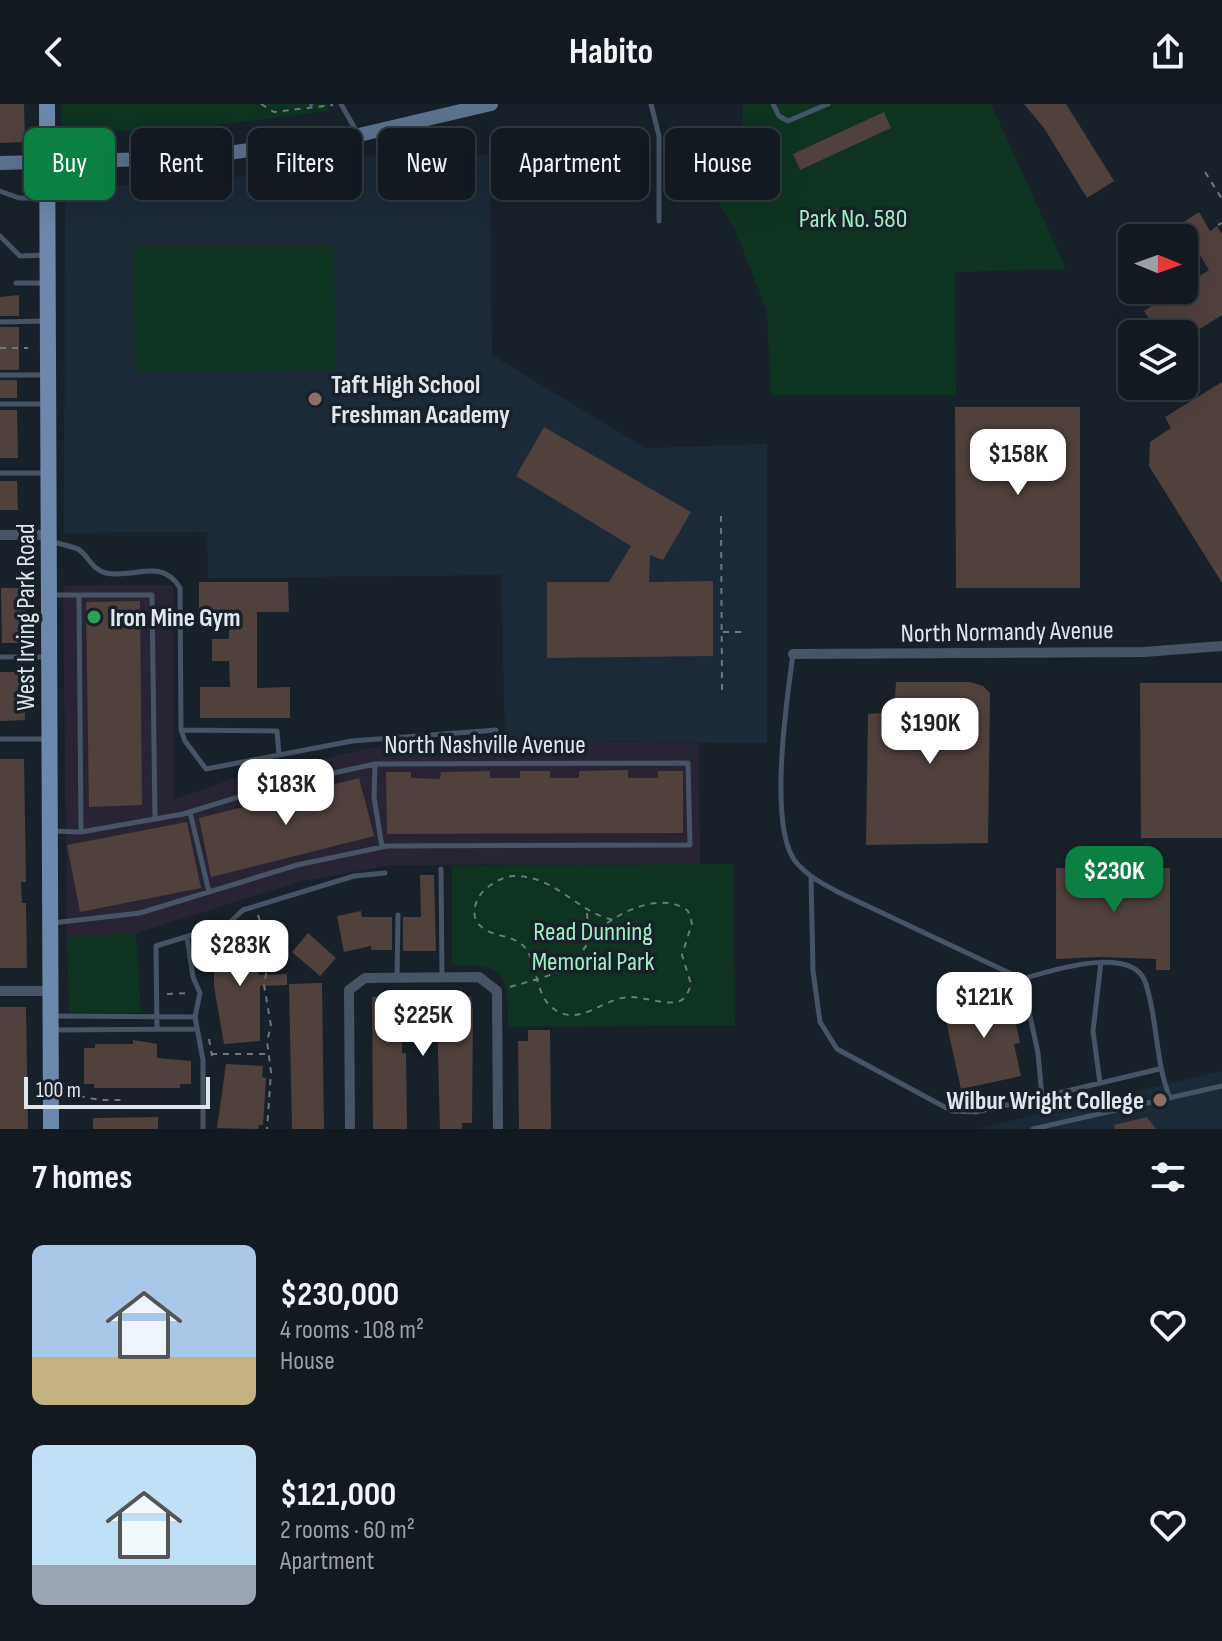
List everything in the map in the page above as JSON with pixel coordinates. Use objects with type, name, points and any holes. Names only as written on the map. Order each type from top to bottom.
[{"type":"main road","name":"West Irving Park Road","points":[[47,104],[47,128]]},
{"type":"main road","name":"West Irving Park Road","points":[[47,200],[51,1129]]},
{"type":"street","points":[[362,134],[491,104]]},
{"type":"street","points":[[115,161],[192,158],[248,150]]},
{"type":"street","points":[[0,163],[24,163]]},
{"type":"street","points":[[0,535],[49,538]]},
{"type":"street","name":"North Normandy Avenue","points":[[793,654],[1144,652],[1222,646]]},
{"type":"street","points":[[350,1129],[349,990],[365,978],[397,977],[479,977],[497,991],[498,1129]]},
{"type":"street","points":[[0,991],[51,991]]},
{"type":"lane","points":[[340,104],[355,128]]},
{"type":"lane","points":[[651,104],[659,136],[659,221]]},
{"type":"lane","points":[[773,104],[779,116],[788,121],[828,104]]},
{"type":"lane","points":[[0,191],[24,198]]},
{"type":"lane","points":[[0,236],[20,256],[47,255]]},
{"type":"lane","points":[[16,283],[47,283]]},
{"type":"lane","points":[[0,322],[47,321]]},
{"type":"lane","points":[[0,375],[48,375]]},
{"type":"lane","points":[[0,404],[48,404]]},
{"type":"lane","points":[[0,473],[48,473]]},
{"type":"lane","points":[[49,538],[81,550],[89,563],[105,573],[160,571],[172,575],[180,588],[181,730],[185,741],[206,769],[403,735],[496,730]]},
{"type":"lane","points":[[49,595],[152,595],[155,819]]},
{"type":"lane","points":[[79,595],[81,832]]},
{"type":"lane","points":[[793,654],[781,744],[785,827],[793,858],[811,877],[1022,979],[1101,962],[1132,966],[1146,981],[1159,1069],[1170,1098]]},
{"type":"lane","points":[[1,657],[49,657]]},
{"type":"lane","points":[[181,730],[277,731],[279,755]]},
{"type":"lane","points":[[0,739],[50,739]]},
{"type":"lane","name":"North Nashville Avenue","points":[[50,831],[81,832],[190,812],[278,785],[375,764],[688,763],[690,845],[382,847]]},
{"type":"lane","points":[[51,923],[140,913],[297,865],[382,847],[374,797],[375,764]]},
{"type":"lane","points":[[190,812],[209,892]]},
{"type":"lane","points":[[441,869],[442,977]]},
{"type":"lane","points":[[157,1029],[156,946],[228,924],[243,910],[255,906],[354,876],[385,873]]},
{"type":"lane","points":[[811,877],[813,971],[820,1022],[837,1049],[952,1111],[976,1112],[1159,1069]]},
{"type":"lane","points":[[397,977],[398,915]]},
{"type":"lane","points":[[228,924],[232,935]]},
{"type":"lane","points":[[187,937],[193,977],[200,993],[195,1017],[202,1055],[203,1129]]},
{"type":"lane","points":[[1100,1083],[1093,1031],[1101,962]]},
{"type":"lane","points":[[1022,979],[1038,1053],[1042,1097]]},
{"type":"lane","points":[[51,1023],[116,1017],[195,1017]]},
{"type":"lane","points":[[116,1017],[116,1029]]},
{"type":"lane","points":[[51,1023],[116,1029],[196,1029]]},
{"type":"lane","points":[[1033,1129],[1222,1086]]},
{"type":"path","points":[[261,104],[274,112],[340,104]]},
{"type":"path","points":[[1205,172],[1222,199]]},
{"type":"path","points":[[0,348],[28,348]]},
{"type":"path","points":[[721,516],[722,690]]},
{"type":"path","points":[[722,632],[742,632]]},
{"type":"path","points":[[497,991],[537,978],[572,964],[583,954],[589,941],[614,920],[654,902],[669,900],[688,911],[692,923],[682,955],[691,984],[684,998],[676,1002],[625,997],[569,1016],[550,1006],[537,978],[523,944],[483,929],[478,924],[475,904],[479,896],[505,878],[521,876],[564,891],[586,911],[614,920]]},
{"type":"path","points":[[255,906],[270,952],[264,985],[271,1026],[267,1054],[271,1072],[267,1129]]},
{"type":"path","points":[[586,911],[589,941]]},
{"type":"path","points":[[199,963],[214,929]]},
{"type":"path","points":[[202,1055],[267,1054]]},
{"type":"path","points":[[67,1094],[126,1100]]},
{"type":"shaded area","name":"Taft High School Freshman Academy","points":[[378,155],[378,200],[475,200],[475,155],[490,155],[492,355],[645,448],[767,444],[767,743],[505,740],[501,575],[208,578],[207,532],[64,533],[65,200],[115,200],[115,185],[131,185],[131,200],[232,200],[232,177],[248,176],[248,200],[362,200],[362,158]]},
{"type":"shaded area","points":[[173,585],[173,800],[232,779],[371,748],[505,740],[699,743],[700,864],[393,865],[302,881],[136,933],[67,937],[63,586]]},
{"type":"shaded area","name":"Wilbur Wright College","points":[[1222,1071],[1222,1129],[976,1129]]},
{"type":"green space","points":[[62,104],[327,104],[330,111],[192,128],[131,128],[131,131],[115,131],[115,128],[62,128]]},
{"type":"green space","name":"Park No. 580","points":[[743,104],[991,104],[1066,269],[955,272],[956,395],[771,395],[767,311],[736,232],[717,200],[780,200],[780,128],[742,128]]},
{"type":"green space","points":[[334,245],[335,370],[135,372],[133,246]]},
{"type":"green space","name":"Read Dunning Memorial Park","points":[[733,864],[735,1025],[508,1027],[507,995],[501,976],[484,967],[452,965],[452,866]]},
{"type":"green space","points":[[136,933],[141,1013],[69,1014],[67,937]]},
{"type":"building","points":[[0,104],[24,104],[24,142],[0,143]]},
{"type":"building","points":[[1024,104],[1066,104],[1114,181],[1087,198],[1044,128]]},
{"type":"building","points":[[884,112],[891,128],[800,170],[793,154]]},
{"type":"building","points":[[1199,212],[1210,231],[1217,226],[1222,234],[1222,315],[1198,330],[1198,320],[1149,320],[1144,311],[1155,304],[1198,304],[1198,277],[1209,270],[1198,252],[1198,224],[1181,224]]},
{"type":"building","points":[[19,295],[19,316],[0,316],[0,297]]},
{"type":"building","points":[[0,327],[19,327],[19,370],[0,370]]},
{"type":"building","points":[[0,380],[17,380],[17,398],[0,398]]},
{"type":"building","points":[[1222,382],[1222,583],[1149,466],[1150,442],[1171,428],[1165,417],[1193,400],[1198,400],[1198,397]]},
{"type":"building","points":[[955,407],[1080,407],[1080,588],[956,588]]},
{"type":"building","points":[[0,410],[17,410],[18,458],[0,458]]},
{"type":"building","points":[[544,427],[691,512],[663,560],[650,555],[649,582],[713,581],[713,656],[547,658],[547,582],[609,582],[631,546],[516,476]]},
{"type":"building","points":[[0,481],[17,481],[18,510],[0,510]]},
{"type":"building","points":[[199,582],[288,582],[289,612],[257,612],[257,688],[290,687],[290,718],[200,718],[200,687],[230,687],[229,661],[212,661],[212,639],[229,639],[229,612],[199,612]]},
{"type":"building","points":[[1,588],[26,588],[26,643],[2,643]]},
{"type":"building","points":[[140,601],[142,805],[89,807],[86,602]]},
{"type":"building","points":[[0,672],[24,672],[25,720],[0,721]]},
{"type":"building","points":[[896,682],[970,682],[983,686],[990,693],[988,843],[866,845],[868,714],[894,712]]},
{"type":"building","points":[[1140,683],[1222,683],[1222,838],[1141,838]]},
{"type":"building","points":[[0,759],[24,759],[26,882],[21,882],[22,903],[26,903],[27,968],[0,968]]},
{"type":"building","points":[[628,770],[628,778],[658,778],[658,771],[683,771],[683,833],[387,834],[386,772],[411,772],[411,778],[440,779],[441,772],[490,771],[490,778],[520,778],[520,771],[550,771],[550,778],[579,778],[579,771]]},
{"type":"building","points":[[359,778],[374,836],[211,877],[199,818]]},
{"type":"building","points":[[187,822],[201,888],[80,912],[67,845]]},
{"type":"building","points":[[1056,868],[1170,868],[1170,970],[1156,970],[1156,959],[1056,959]]},
{"type":"building","points":[[420,875],[434,875],[436,951],[403,951],[403,917],[421,917]]},
{"type":"building","points":[[361,911],[362,917],[392,917],[392,950],[371,950],[371,946],[344,952],[337,916]]},
{"type":"building","points":[[251,933],[259,975],[287,974],[287,985],[260,986],[260,1041],[224,1044],[214,986],[214,937],[226,936],[232,940],[237,935]]},
{"type":"building","points":[[308,933],[336,958],[320,976],[292,952]]},
{"type":"building","points":[[322,983],[324,1129],[292,1129],[289,984]]},
{"type":"building","points":[[1009,992],[1020,1043],[1014,1044],[1021,1076],[961,1089],[943,1007]]},
{"type":"building","points":[[372,997],[471,997],[473,1012],[472,1123],[462,1123],[462,1129],[440,1129],[437,1016],[399,1016],[402,1053],[406,1053],[407,1129],[373,1129]]},
{"type":"building","points":[[0,1007],[26,1007],[28,1129],[0,1129]]},
{"type":"building","points":[[528,1030],[550,1030],[551,1129],[519,1129],[518,1041],[528,1041]]},
{"type":"building","points":[[133,1040],[157,1044],[157,1058],[191,1061],[191,1084],[180,1084],[180,1088],[94,1088],[94,1084],[84,1084],[84,1048],[95,1048],[95,1044],[133,1044]]},
{"type":"building","points":[[226,1064],[263,1066],[262,1077],[266,1078],[263,1125],[259,1125],[258,1129],[217,1128]]},
{"type":"building","points":[[158,1117],[158,1129],[93,1129],[93,1118]]},
{"type":"building","points":[[1147,1117],[1156,1129],[1115,1129],[1114,1125]]},
{"type":"place","name":"Taft High School Freshman Academy","points":[[315,399]]},
{"type":"place","name":"Iron Mine Gym","points":[[94,617]]},
{"type":"place","name":"Wilbur Wright College","points":[[1160,1100]]}]
